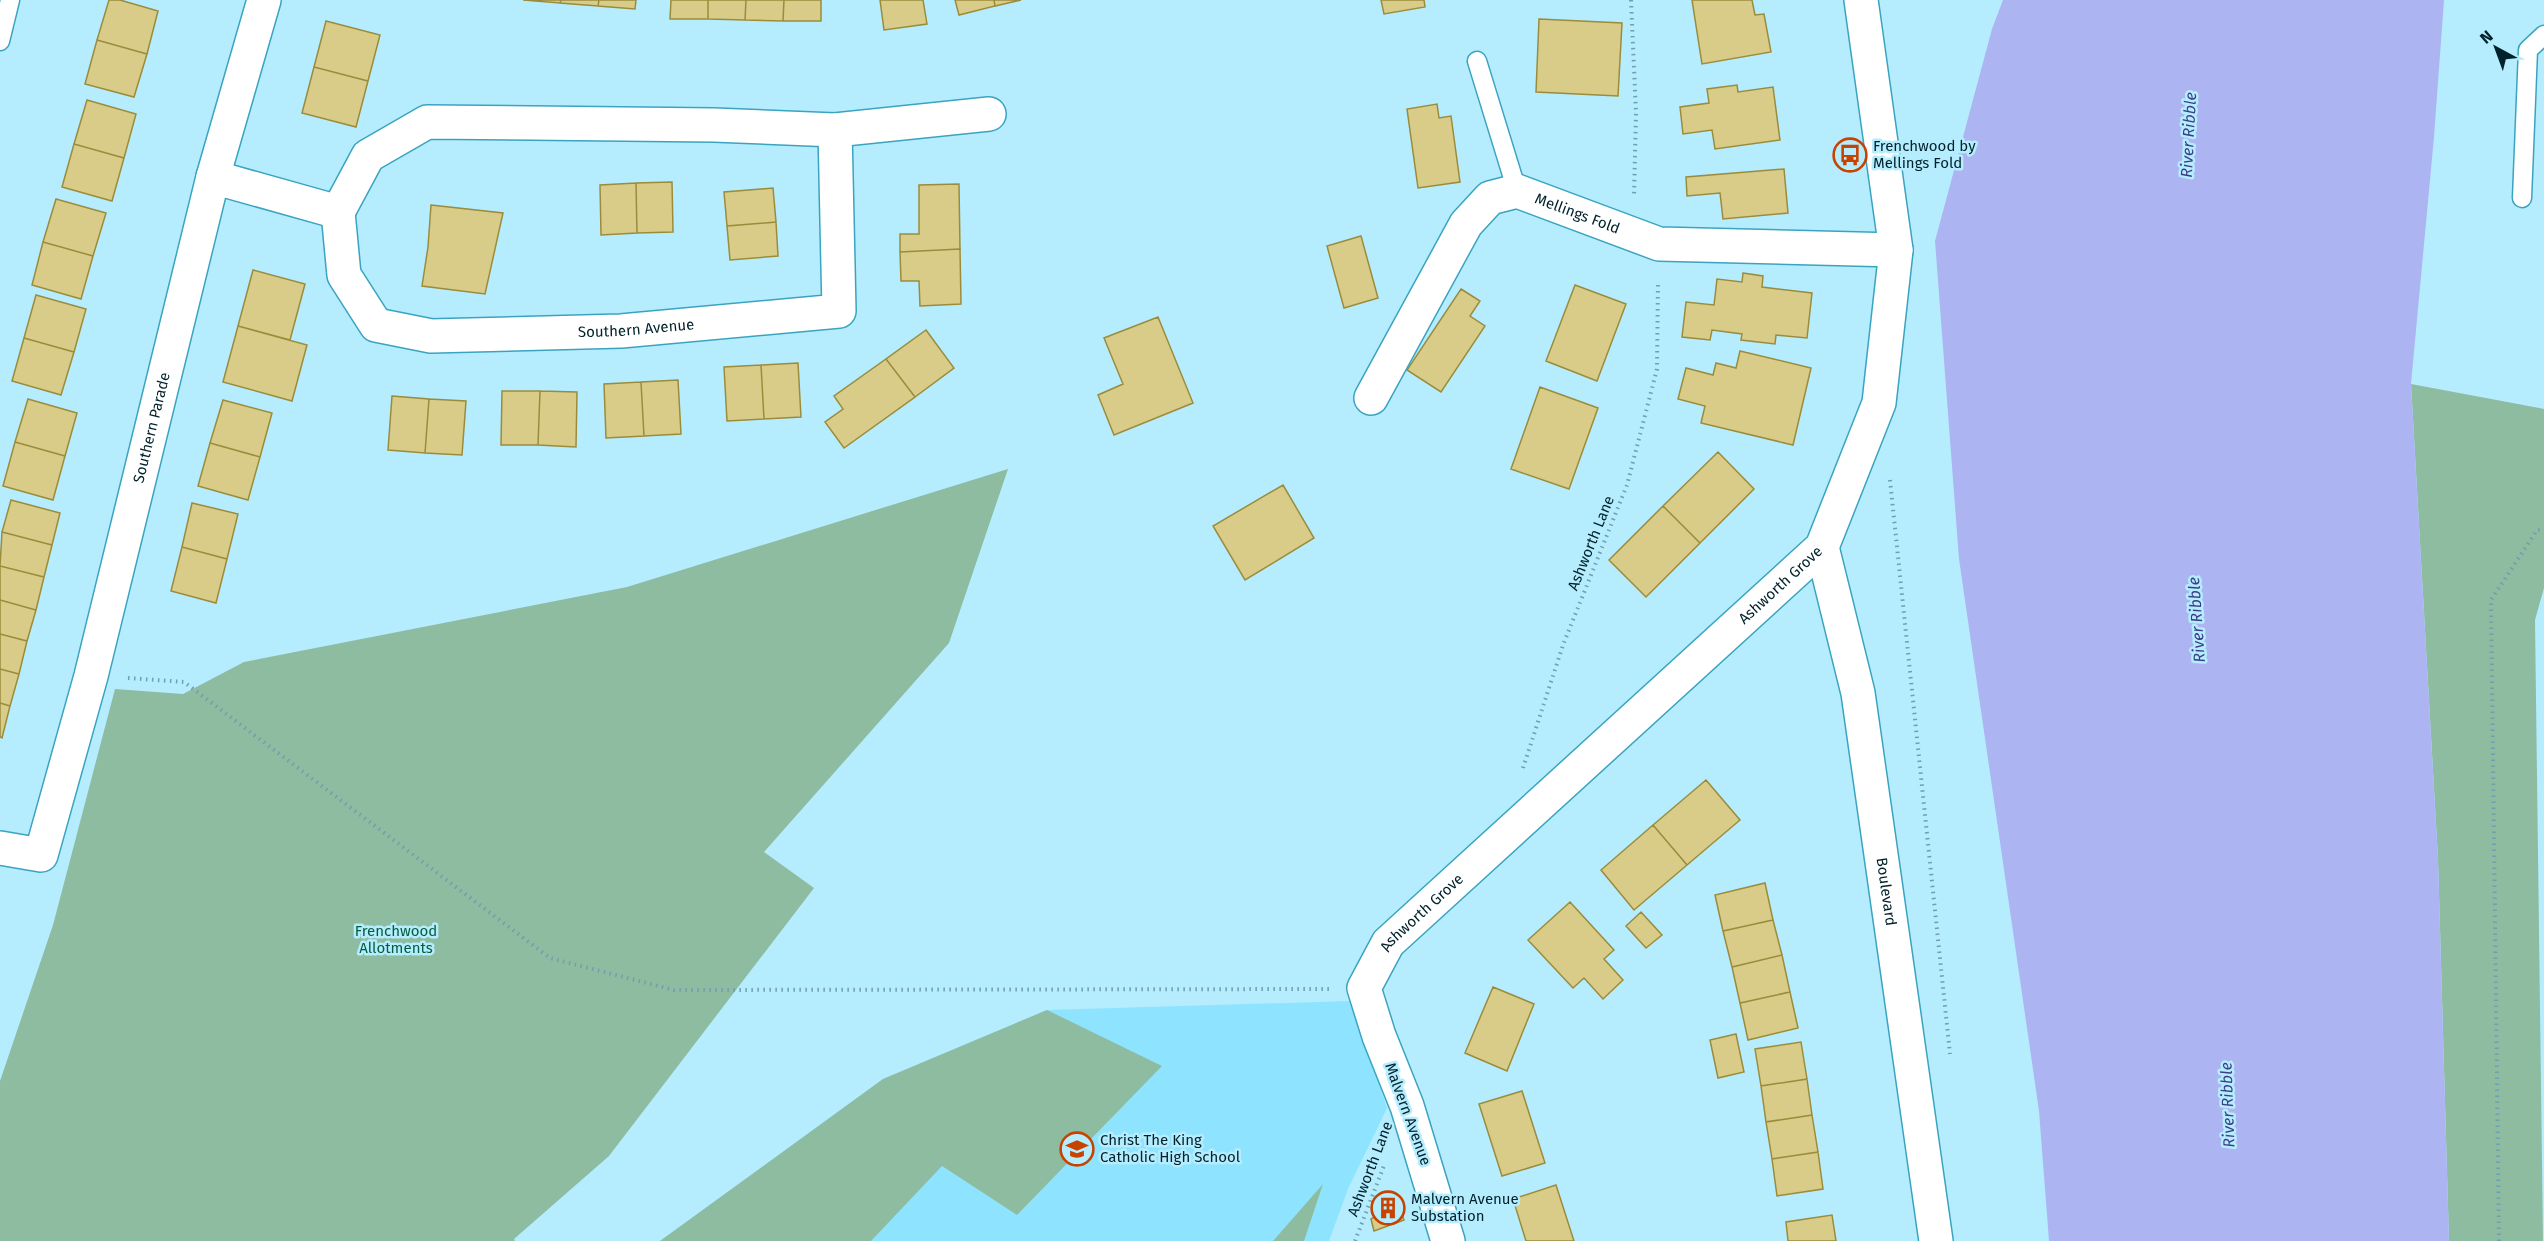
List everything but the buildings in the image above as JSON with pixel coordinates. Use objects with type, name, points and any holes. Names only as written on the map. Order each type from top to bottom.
[{"type":"street","name":"Southern Parade","points":[[0,848],[41,855],[91,676],[213,177],[264,0]]},
{"type":"street","name":"Ashworth Grove","points":[[1364,988],[1388,943],[1822,546],[1879,403],[1896,250],[1861,0]]},
{"type":"street","points":[[213,177],[338,212],[368,156],[427,122],[714,125],[835,130],[989,114]]},
{"type":"street","name":"Southern Avenue","points":[[338,212],[344,275],[376,325],[431,336],[621,331],[839,311],[835,130]]},
{"type":"street","name":"Mellings Fold","points":[[1371,398],[1466,224],[1490,198],[1517,191],[1646,240],[1896,250]]},
{"type":"street","name":"Boulevard","points":[[1822,546],[1858,693],[1936,1241]]},
{"type":"street","name":"Malvern Avenue","points":[[1364,988],[1378,1036],[1407,1106],[1448,1241]]},
{"type":"lane","points":[[0,41],[10,0]]},
{"type":"lane","points":[[2522,198],[2528,50],[2544,36]]},
{"type":"lane","points":[[1477,61],[1517,191]]},
{"type":"path","name":"Ashworth Lane","points":[[1520,777],[1563,645],[1627,486],[1657,369],[1636,113],[1630,0]]},
{"type":"path","points":[[1854,465],[1890,477],[1951,1055]]},
{"type":"path","points":[[2499,1241],[2491,600],[2537,530],[2544,529]]},
{"type":"path","points":[[91,676],[184,682],[550,958],[674,990],[1364,988]]},
{"type":"path","name":"Ashworth Lane","points":[[1354,1241],[1407,1106]]},
{"type":"shaded area","name":"Christ The King Catholic High School","points":[[1351,1001],[1387,1108],[1348,1189],[1329,1241],[660,1241],[883,1079],[1047,1010]]},
{"type":"green space","points":[[2411,384],[2544,409],[2544,588],[2535,620],[2543,1241],[2449,1241],[2438,859]]},
{"type":"green space","name":"Frenchwood Allotments","points":[[1008,469],[949,643],[764,852],[814,888],[609,1156],[514,1239],[515,1241],[0,1241],[0,1081],[53,925],[115,689],[183,694],[244,662],[627,587]]},
{"type":"green space","points":[[1047,1010],[1162,1066],[1017,1215],[942,1166],[871,1241],[660,1241],[883,1079]]},
{"type":"green space","points":[[1323,1184],[1304,1241],[1273,1241]]},
{"type":"water","name":"River Ribble","points":[[2003,0],[2444,0],[2411,384],[2438,859],[2449,1241],[2049,1241],[2039,1111],[1959,559],[1935,241],[1992,29]]},
{"type":"place","name":"Frenchwood by Mellings Fold","points":[[1850,155]]},
{"type":"place","name":"Christ The King Catholic High School","points":[[1077,1149]]},
{"type":"place","name":"Malvern Avenue Substation","points":[[1388,1208]]}]
